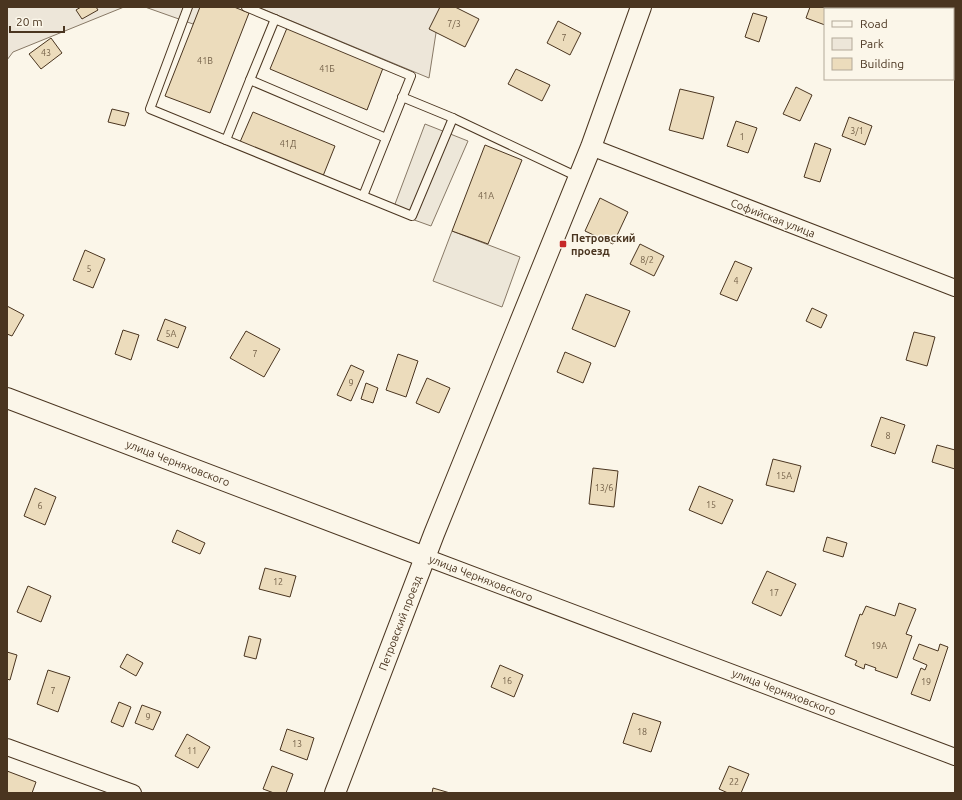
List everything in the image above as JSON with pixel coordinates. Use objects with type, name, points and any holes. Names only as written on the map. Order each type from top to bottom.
[{"type":"street","name":"Петровский проезд","points":[[335,793],[426,557],[578,177],[591,148],[641,7]]},
{"type":"street","name":"Софийская улица","points":[[591,148],[955,288]]},
{"type":"street","name":"улица Черняховского","points":[[7,398],[955,757]]},
{"type":"street","points":[[7,747],[133,793]]},
{"type":"lane","points":[[188,7],[150,109],[412,216],[453,118]]},
{"type":"lane","points":[[246,7],[411,76],[363,196]]},
{"type":"lane","points":[[226,140],[275,19]]},
{"type":"lane","points":[[250,80],[386,138]]},
{"type":"lane","points":[[402,97],[453,118],[578,177]]},
{"type":"green space","points":[[7,7],[124,7],[13,52],[7,60]]},
{"type":"green space","points":[[145,7],[205,7],[193,24]]},
{"type":"green space","points":[[258,7],[440,7],[429,78]]},
{"type":"shaded area","points":[[425,124],[468,141],[431,226],[392,212]]},
{"type":"shaded area","points":[[452,231],[520,257],[502,307],[433,281]]},
{"type":"building","points":[[81,7],[96,7],[98,10],[82,19],[76,10]]},
{"type":"building","points":[[200,7],[234,7],[249,13],[210,113],[165,96]]},
{"type":"building","points":[[440,7],[455,7],[479,19],[465,47],[429,29]]},
{"type":"building","points":[[810,7],[839,8],[824,8],[824,25],[806,18]]},
{"type":"building","points":[[753,13],[767,17],[759,42],[745,37]]},
{"type":"building","points":[[558,21],[581,33],[570,55],[547,43]]},
{"type":"building","points":[[287,28],[383,68],[367,110],[270,69]]},
{"type":"building","points":[[51,38],[62,53],[41,69],[29,54]]},
{"type":"building","points":[[516,69],[550,85],[542,101],[508,84]]},
{"type":"building","points":[[796,87],[812,95],[800,121],[783,114]]},
{"type":"building","points":[[680,89],[714,97],[703,139],[669,130]]},
{"type":"building","points":[[112,109],[129,113],[125,126],[108,122]]},
{"type":"building","points":[[253,112],[335,146],[323,176],[240,142]]},
{"type":"building","points":[[849,117],[872,126],[865,145],[842,136]]},
{"type":"building","points":[[736,121],[757,128],[748,153],[727,146]]},
{"type":"building","points":[[815,143],[831,149],[820,182],[804,177]]},
{"type":"building","points":[[485,145],[522,160],[488,244],[452,231]]},
{"type":"building","points":[[600,198],[628,212],[613,244],[585,231]]},
{"type":"building","points":[[640,244],[664,256],[654,276],[630,264]]},
{"type":"building","points":[[85,250],[105,259],[93,288],[73,280]]},
{"type":"building","points":[[735,261],[752,268],[737,301],[720,294]]},
{"type":"building","points":[[586,294],[630,311],[615,347],[572,329]]},
{"type":"building","points":[[7,306],[24,315],[12,336],[7,334]]},
{"type":"building","points":[[812,308],[827,315],[821,328],[806,321]]},
{"type":"building","points":[[165,319],[186,327],[178,348],[157,340]]},
{"type":"building","points":[[123,330],[139,335],[131,360],[115,354]]},
{"type":"building","points":[[246,331],[280,349],[264,377],[230,358]]},
{"type":"building","points":[[914,332],[935,337],[927,366],[906,360]]},
{"type":"building","points":[[565,352],[591,363],[583,383],[557,372]]},
{"type":"building","points":[[398,354],[418,361],[406,397],[386,390]]},
{"type":"building","points":[[351,365],[364,371],[351,401],[337,395]]},
{"type":"building","points":[[427,378],[450,388],[439,413],[416,403]]},
{"type":"building","points":[[366,383],[378,388],[373,403],[361,399]]},
{"type":"building","points":[[881,417],[905,425],[895,454],[871,446]]},
{"type":"building","points":[[937,445],[955,450],[955,469],[932,462]]},
{"type":"building","points":[[773,459],[801,466],[794,492],[766,485]]},
{"type":"building","points":[[593,468],[618,471],[614,507],[589,504]]},
{"type":"building","points":[[699,486],[733,500],[722,524],[689,510]]},
{"type":"building","points":[[35,488],[56,497],[45,525],[24,516]]},
{"type":"building","points":[[177,530],[205,543],[200,554],[172,542]]},
{"type":"building","points":[[827,537],[847,543],[843,557],[823,551]]},
{"type":"building","points":[[265,568],[296,576],[290,597],[259,589]]},
{"type":"building","points":[[767,571],[796,584],[781,616],[752,603]]},
{"type":"building","points":[[28,586],[51,596],[41,622],[17,612]]},
{"type":"building","points":[[899,603],[916,609],[906,634],[912,636],[897,678],[875,670],[876,668],[865,664],[864,669],[855,665],[857,661],[845,656],[860,614],[862,615],[866,606],[895,616]]},
{"type":"building","points":[[249,636],[261,639],[256,659],[244,656]]},
{"type":"building","points":[[919,644],[938,651],[940,644],[948,647],[930,701],[911,694],[921,668],[925,670],[927,665],[913,659]]},
{"type":"building","points":[[7,652],[17,655],[10,680],[7,679]]},
{"type":"building","points":[[127,654],[143,663],[136,676],[120,667]]},
{"type":"building","points":[[500,665],[523,675],[514,697],[491,687]]},
{"type":"building","points":[[48,670],[70,677],[58,712],[37,704]]},
{"type":"building","points":[[119,702],[131,707],[123,727],[111,722]]},
{"type":"building","points":[[142,705],[161,712],[153,730],[135,723]]},
{"type":"building","points":[[633,713],[661,722],[651,752],[623,743]]},
{"type":"building","points":[[287,729],[314,738],[307,760],[280,750]]},
{"type":"building","points":[[187,734],[210,747],[198,768],[175,756]]},
{"type":"building","points":[[272,766],[293,774],[286,793],[274,793],[263,789]]},
{"type":"building","points":[[729,766],[749,774],[741,793],[728,793],[719,789]]},
{"type":"building","points":[[7,771],[36,782],[32,793],[7,793]]},
{"type":"building","points":[[433,788],[450,793],[432,793]]},
{"type":"place","name":"Петровский проезд","points":[[563,244]]}]
